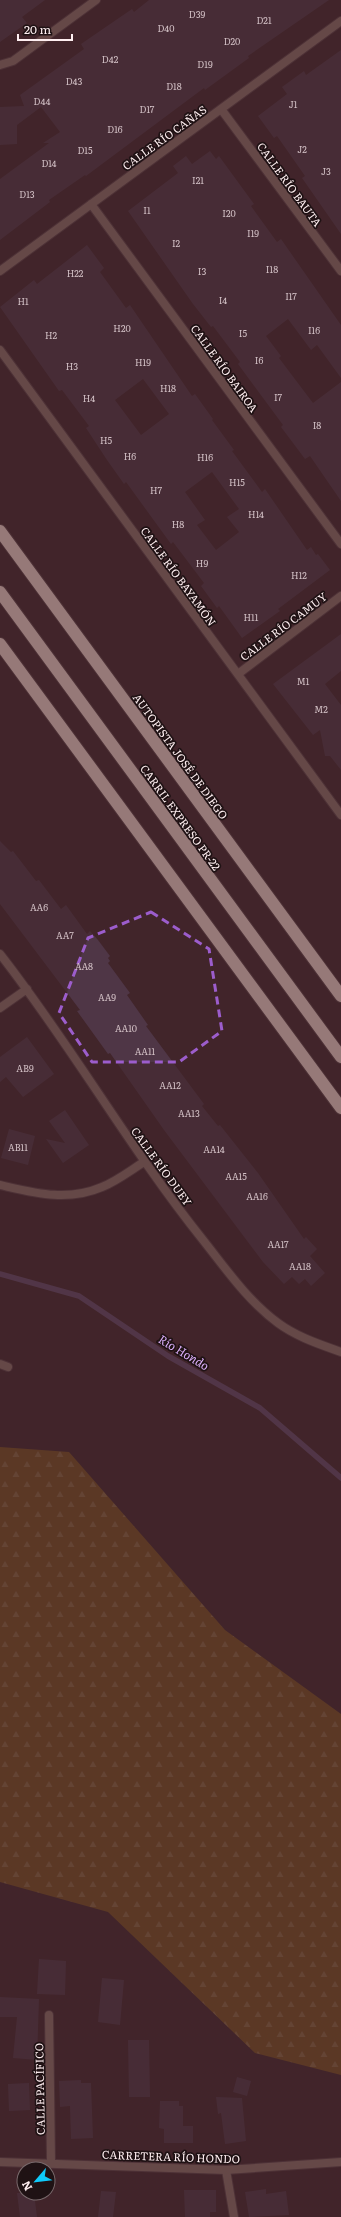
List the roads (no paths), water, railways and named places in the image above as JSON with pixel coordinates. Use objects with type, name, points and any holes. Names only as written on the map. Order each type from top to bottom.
[{"type":"highway","name":"AUTOPISTA JOSÉ DE DIEGO","points":[[0,531],[341,996]]},
{"type":"highway","name":"CARRIL EXPRESO PR-22","points":[[0,592],[341,1057]]},
{"type":"highway","points":[[0,644],[341,1108]]},
{"type":"street","points":[[0,65],[13,61],[96,0]]},
{"type":"street","name":"CALLE RÍO CAÑAS","points":[[0,271],[341,21]]},
{"type":"street","name":"CALLE RÍO BAUTA","points":[[221,109],[341,271]]},
{"type":"street","name":"CALLE RÍO BAIROA","points":[[91,204],[341,544]]},
{"type":"street","name":"CALLE RÍO BAYAMÓN","points":[[0,350],[341,815]]},
{"type":"street","name":"CALLE RÍO CAMUY","points":[[238,674],[341,596]]},
{"type":"street","name":"CALLE RÍO DUEY","points":[[0,954],[27,989],[144,1162],[249,1298],[278,1324],[309,1341],[341,1352]]},
{"type":"street","points":[[0,1008],[27,989]]},
{"type":"street","points":[[0,1185],[46,1196],[67,1196],[102,1187],[144,1162]]},
{"type":"street","name":"CALLE PACÍFICO","points":[[49,2015],[51,2161]]},
{"type":"street","name":"CARRETERA RÍO HONDO","points":[[0,2162],[16,2162]]},
{"type":"street","name":"CARRETERA RÍO HONDO","points":[[56,2162],[226,2170],[341,2162]]},
{"type":"street","points":[[226,2170],[234,2217]]},
{"type":"waterway","name":"Río Hondo","points":[[0,1274],[79,1296],[168,1356],[260,1408],[341,1478]]}]
